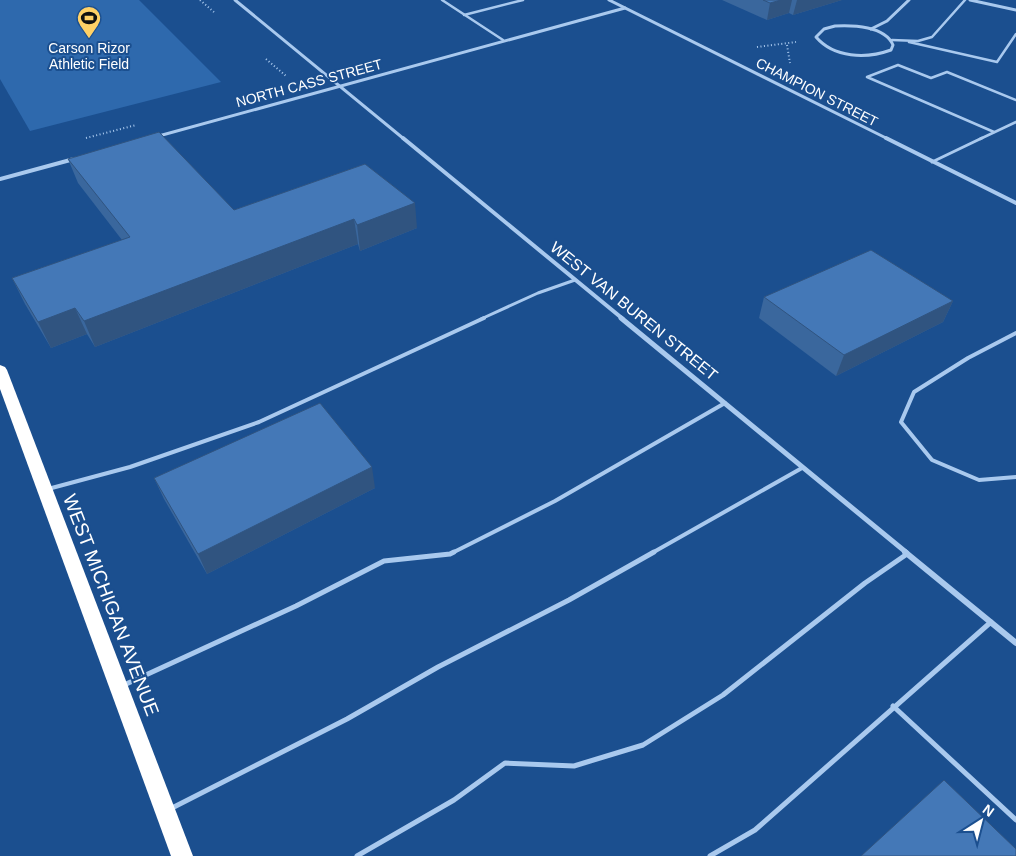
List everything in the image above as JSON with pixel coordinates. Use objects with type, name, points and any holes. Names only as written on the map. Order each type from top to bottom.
[{"type":"highway","name":"WEST MICHIGAN AVENUE","points":[[0,370],[182,856]]},
{"type":"street","name":"WEST VAN BUREN STREET","points":[[235,0],[1016,643]]},
{"type":"street","name":"CHAMPION STREET","points":[[609,0],[1016,203]]},
{"type":"street","points":[[871,29],[886,22],[909,0]]},
{"type":"street","points":[[970,0],[1016,10]]},
{"type":"street","name":"NORTH CASS STREET","points":[[150,138],[624,8]]},
{"type":"street","points":[[832,26],[856,26],[871,29],[892,40],[891,50],[862,56],[826,47],[816,37],[818,32],[832,26]]},
{"type":"street","points":[[0,179],[75,158]]},
{"type":"lane","points":[[442,0],[503,40]]},
{"type":"lane","points":[[464,15],[522,0]]},
{"type":"lane","points":[[909,42],[932,37],[965,0]]},
{"type":"lane","points":[[892,40],[909,42],[997,62],[1016,34]]},
{"type":"lane","points":[[994,132],[867,77],[898,65],[931,78],[946,72],[1016,100]]},
{"type":"lane","points":[[932,162],[1016,122]]},
{"type":"lane","points":[[45,490],[130,467],[258,422],[538,293],[575,280]]},
{"type":"lane","points":[[1016,334],[968,358],[914,392],[901,422],[932,460],[979,480],[1016,477]]},
{"type":"lane","points":[[119,688],[296,606],[384,561],[450,554],[556,501],[725,403]]},
{"type":"lane","points":[[165,811],[347,719],[438,666],[569,600],[802,468]]},
{"type":"lane","points":[[358,856],[454,800],[505,763],[574,766],[642,745],[723,695],[865,583],[907,554]]},
{"type":"lane","points":[[710,856],[755,830],[893,706],[991,622]]},
{"type":"lane","points":[[893,706],[1016,820]]},
{"type":"path","points":[[200,0],[222,19]]},
{"type":"path","points":[[754,48],[787,45],[804,40]]},
{"type":"path","points":[[264,57],[292,82]]},
{"type":"path","points":[[85,138],[142,123]]},
{"type":"shaded area","name":"Carson Rizor Athletic Field","points":[[0,0],[139,0],[221,82],[30,131],[0,79]]},
{"type":"building","points":[[763,0],[781,0],[770,3]]},
{"type":"building","points":[[159,132],[234,210],[365,164],[415,203],[357,225],[354,219],[84,321],[75,308],[38,322],[12,278],[130,237],[68,159]]},
{"type":"building","points":[[871,250],[953,301],[844,355],[764,297]]},
{"type":"building","points":[[320,403],[372,467],[198,554],[154,478]]},
{"type":"building","points":[[944,780],[1016,849],[1016,856],[861,856]]},
{"type":"place","name":"Carson Rizor Athletic Field","points":[[89,39]]}]
